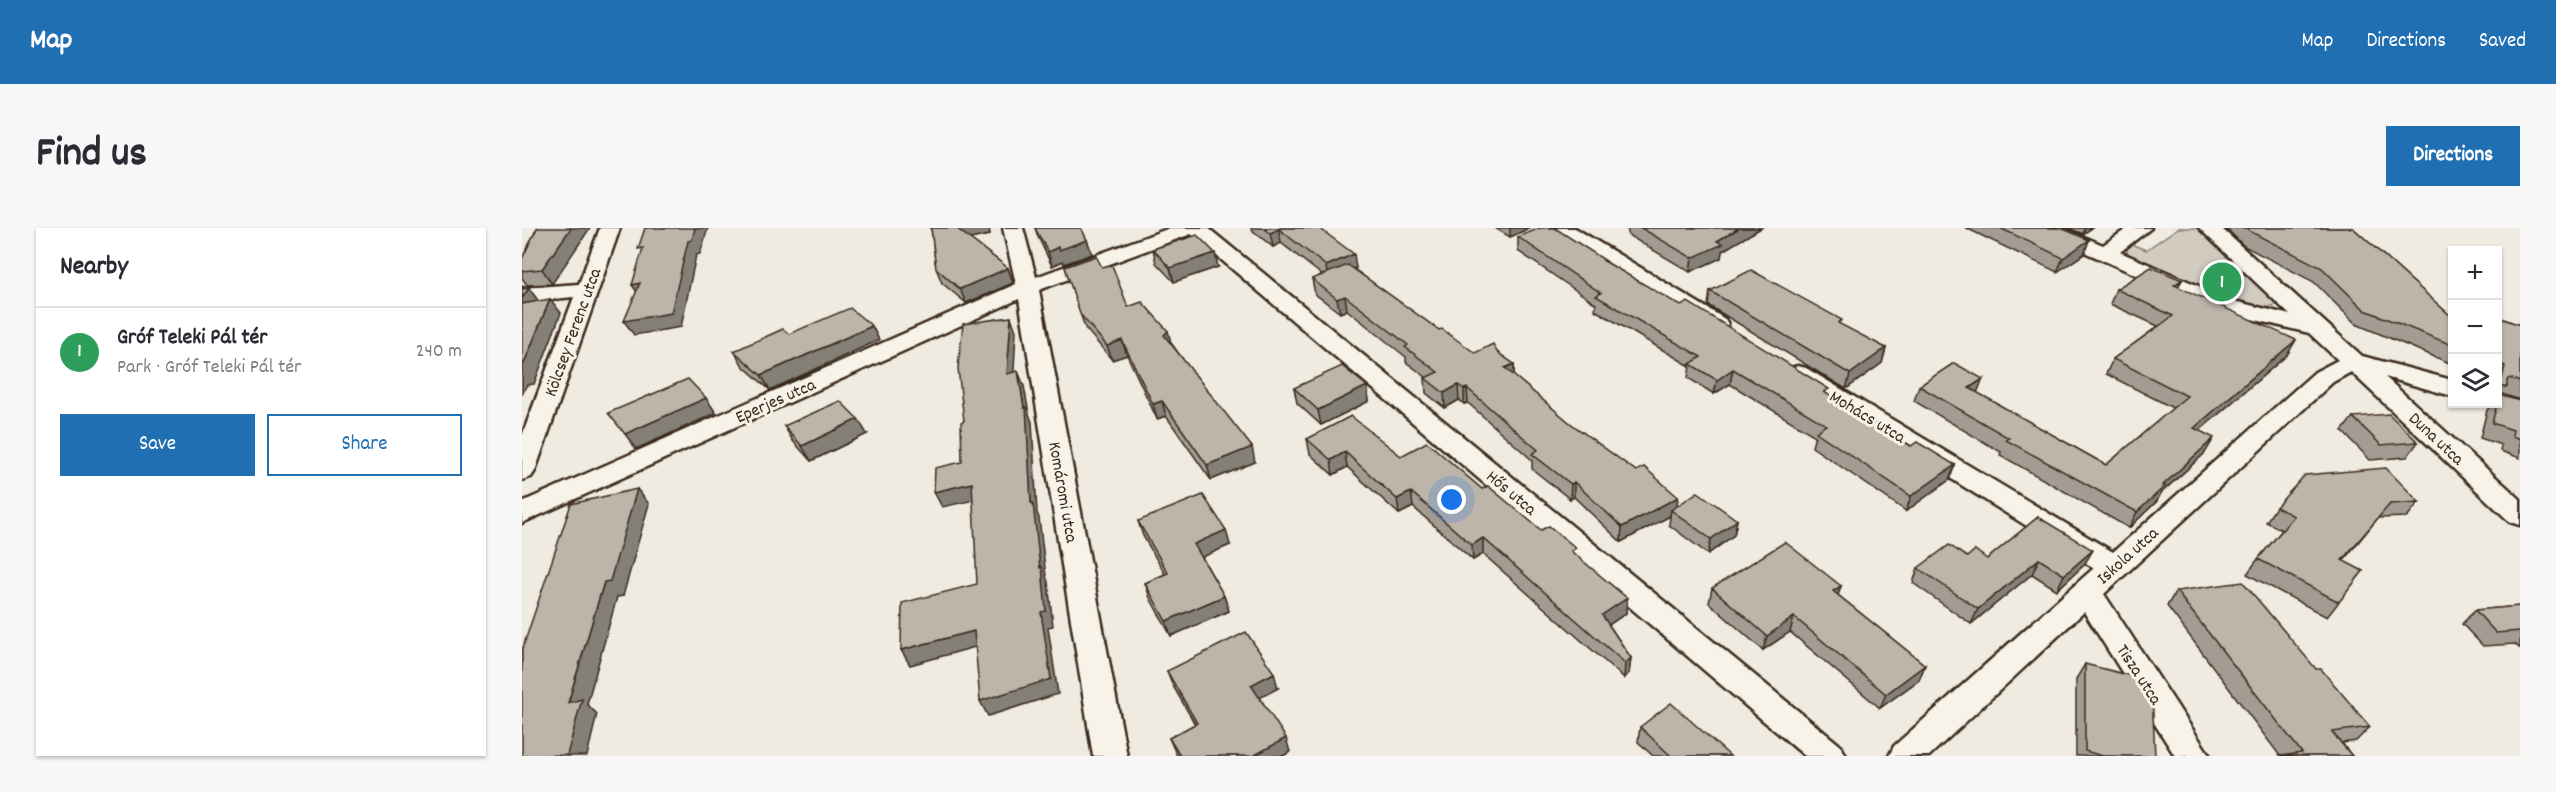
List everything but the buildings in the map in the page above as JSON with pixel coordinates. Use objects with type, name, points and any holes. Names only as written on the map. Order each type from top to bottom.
[{"type":"street","name":"Kölcsey Ferenc utca","points":[[522,471],[610,228]]},
{"type":"street","name":"Komáromi utca","points":[[1013,228],[1028,287],[1110,756]]},
{"type":"street","name":"Eperjes utca","points":[[522,513],[1028,287],[1189,228]]},
{"type":"street","name":"Hős utca","points":[[1196,228],[1829,756]]},
{"type":"street","points":[[1560,228],[1733,334]]},
{"type":"street","points":[[2046,228],[2226,306],[2318,328]]},
{"type":"street","points":[[2106,253],[2141,228]]},
{"type":"street","name":"Duna utca","points":[[2210,228],[2520,514]]},
{"type":"street","points":[[522,295],[586,290]]},
{"type":"street","name":"Mohács utca","points":[[1774,358],[2115,567]]},
{"type":"street","points":[[2354,361],[2448,387]]},
{"type":"street","name":"Iskola utca","points":[[1906,756],[2324,376],[2354,361]]},
{"type":"street","name":"Tisza utca","points":[[2087,592],[2193,756]]},
{"type":"shaded area","points":[[2178,228],[2199,228],[2277,302],[2276,305],[2264,309],[2252,307],[2135,260],[2127,252],[2127,247],[2131,244],[2146,250]]},
{"type":"place","name":"Gróf Teleki Pál tér","points":[[2222,282]]}]
